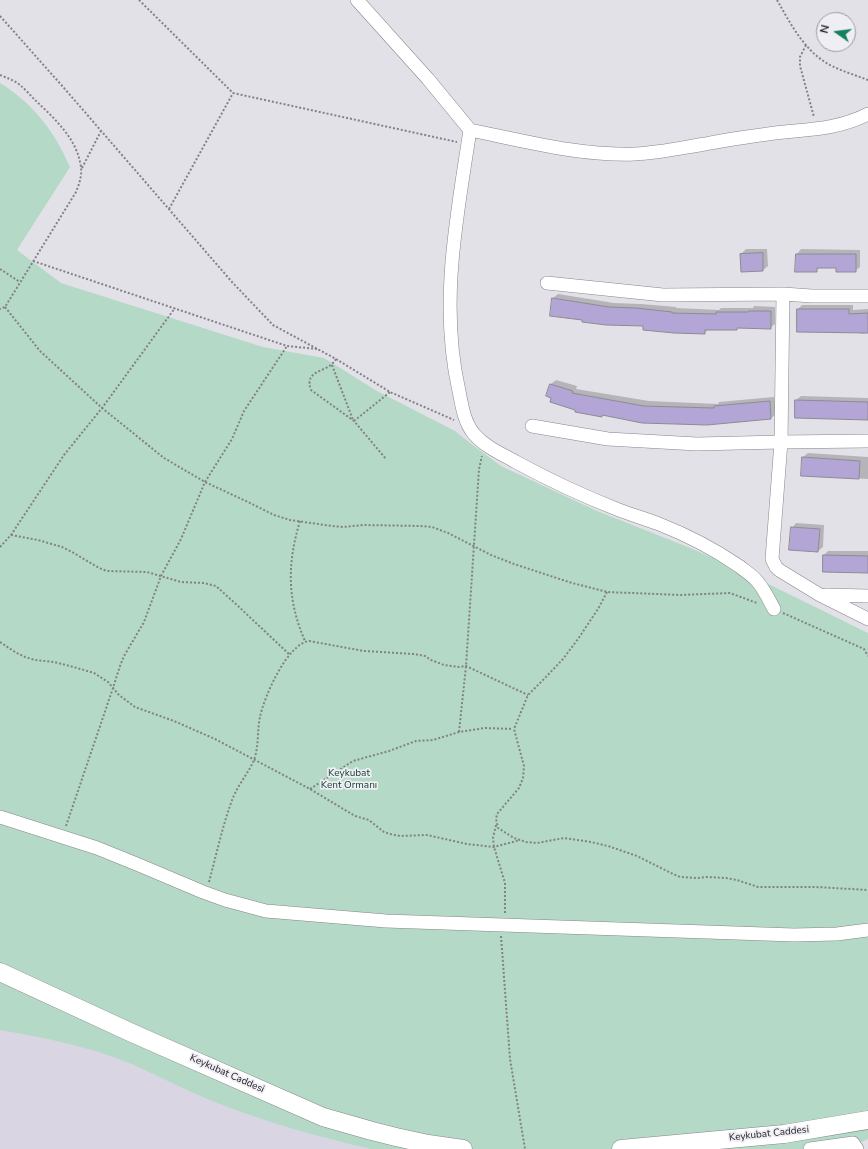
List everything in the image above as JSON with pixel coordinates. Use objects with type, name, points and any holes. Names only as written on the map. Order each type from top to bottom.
[{"type":"street","points":[[357,0],[428,79],[470,130],[567,149],[605,153],[635,154],[678,149],[735,138],[829,128],[841,125],[868,114]]},
{"type":"street","points":[[470,130],[452,256],[449,307],[453,359],[457,385],[463,411],[469,427],[485,444],[553,482],[613,507],[677,531],[717,552],[753,577],[761,586],[774,609]]},
{"type":"street","points":[[547,283],[663,295],[784,294],[812,296],[868,296]]},
{"type":"street","points":[[784,294],[781,442],[772,559],[779,570],[820,595],[868,620]]},
{"type":"street","points":[[532,426],[615,440],[697,444],[868,442]]},
{"type":"street","points":[[820,595],[868,596]]},
{"type":"street","points":[[0,817],[63,837],[139,865],[206,893],[266,911],[386,921],[794,935],[837,934],[868,930]]},
{"type":"street","name":"Keykubat Caddesi","points":[[0,972],[132,1033],[323,1117],[396,1137],[428,1144],[463,1149]]},
{"type":"street","name":"Keykubat Caddesi","points":[[621,1149],[784,1134],[868,1120]]},
{"type":"street","points":[[838,1125],[855,1146]]},
{"type":"street","points":[[810,1149],[855,1146]]},
{"type":"path","points":[[139,0],[233,93],[468,144]]},
{"type":"path","points":[[777,0],[812,52],[829,64],[868,80]]},
{"type":"path","points":[[0,16],[102,131],[232,282],[273,325],[336,359],[390,392],[469,427]]},
{"type":"path","points":[[806,45],[800,57],[800,66],[817,129]]},
{"type":"path","points":[[0,75],[19,84],[62,127],[79,157],[81,169],[79,185],[76,192],[5,307],[0,309]]},
{"type":"path","points":[[169,209],[233,93]]},
{"type":"path","points":[[81,169],[102,131]]},
{"type":"path","points":[[33,261],[287,346],[318,349]]},
{"type":"path","points":[[0,269],[20,282]]},
{"type":"path","points":[[5,307],[40,351],[102,408],[164,458],[205,482],[274,515],[290,520],[343,527],[363,525],[426,527],[440,530],[491,555],[532,570],[607,592],[680,595],[730,593],[774,609],[864,648],[868,656]]},
{"type":"path","points":[[0,547],[11,535],[64,455],[102,408],[175,308]]},
{"type":"path","points":[[63,837],[124,656],[144,622],[161,576],[181,539],[205,482],[232,439],[244,411],[287,346]]},
{"type":"path","points":[[336,359],[332,365],[315,373],[310,380],[310,387],[313,392],[354,421],[386,460]]},
{"type":"path","points":[[332,365],[354,421]]},
{"type":"path","points":[[354,421],[390,392]]},
{"type":"path","points":[[459,732],[466,666],[479,469],[485,444]]},
{"type":"path","points":[[300,521],[292,553],[290,582],[296,619],[305,641]]},
{"type":"path","points":[[11,535],[38,540],[62,547],[107,571],[147,572],[181,582],[204,583],[216,586],[290,655]]},
{"type":"path","points":[[525,1149],[510,1059],[503,924],[505,882],[494,847],[493,838],[497,814],[522,783],[524,766],[514,730],[528,695],[563,659],[578,639],[607,592]]},
{"type":"path","points":[[206,893],[231,801],[254,760],[257,745],[258,725],[264,702],[280,668],[298,646],[305,641],[313,641],[364,651],[425,656],[444,665],[466,666],[528,695]]},
{"type":"path","points":[[0,642],[25,657],[35,660],[54,662],[94,673],[101,677],[119,695],[135,706],[214,739],[310,790],[355,816],[369,820],[384,832],[400,836],[427,835],[467,844],[494,847],[520,840]]},
{"type":"path","points":[[310,790],[353,762],[416,741],[433,740],[459,732],[485,728],[514,730]]},
{"type":"path","points":[[496,824],[498,828],[520,840],[537,843],[564,838],[591,842],[624,851],[650,862],[671,874],[689,878],[726,878],[758,887],[816,887],[868,890]]},
{"type":"shaded area","points":[[0,1001],[407,1149],[0,1149]]},
{"type":"green space","name":"Keykubat Kent Ormanı","points":[[0,83],[23,100],[42,119],[64,154],[70,167],[17,250],[61,283],[263,347],[324,358],[377,391],[455,431],[501,466],[597,511],[688,547],[742,571],[868,633],[868,1139],[847,1149],[371,1149],[332,1140],[238,1111],[198,1095],[134,1065],[102,1053],[52,1040],[0,1030]]},
{"type":"building","points":[[763,253],[763,271],[741,272],[740,254]]},
{"type":"building","points":[[796,254],[856,254],[856,272],[836,272],[836,268],[817,268],[817,272],[795,272]]},
{"type":"building","points":[[552,298],[609,307],[636,308],[672,313],[716,314],[716,312],[771,311],[771,329],[737,328],[737,330],[705,330],[705,334],[674,333],[643,330],[643,326],[606,325],[582,322],[582,320],[550,316]]},
{"type":"building","points":[[797,309],[849,309],[849,314],[868,313],[868,333],[797,332]]},
{"type":"building","points":[[550,384],[573,391],[572,393],[644,406],[714,408],[714,406],[770,401],[771,419],[707,425],[642,423],[602,415],[602,417],[575,412],[575,410],[550,402],[551,398],[546,396]]},
{"type":"building","points":[[795,400],[868,402],[868,420],[795,418]]},
{"type":"building","points":[[802,457],[860,461],[859,479],[801,476]]},
{"type":"building","points":[[791,527],[820,529],[818,552],[789,550]]},
{"type":"building","points":[[823,555],[868,556],[868,573],[823,572]]}]
